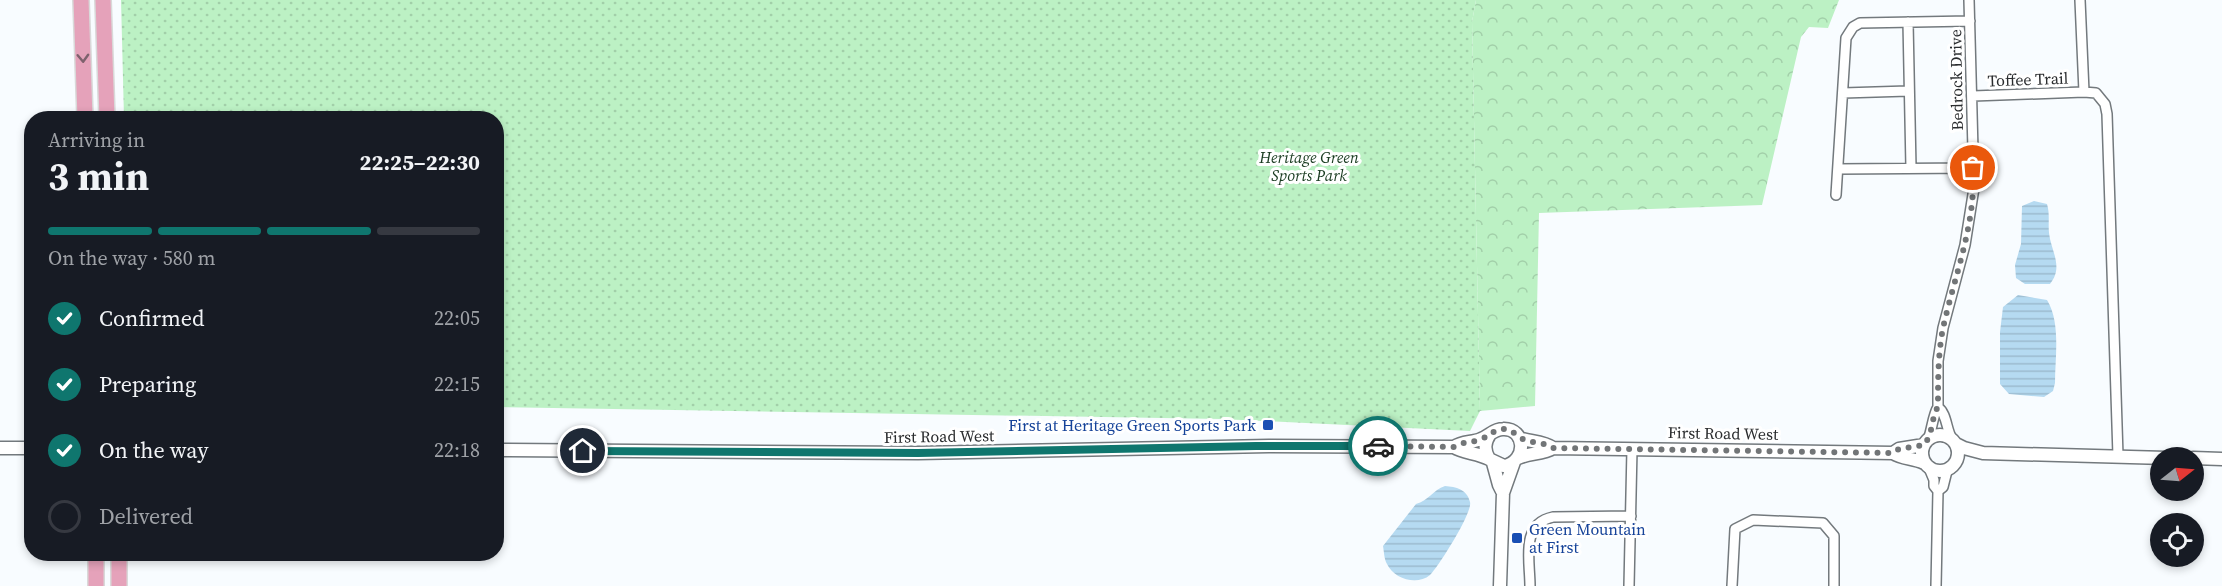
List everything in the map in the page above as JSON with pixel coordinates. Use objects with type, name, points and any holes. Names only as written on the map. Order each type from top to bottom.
[{"type":"main road","points":[[81,0],[85,111]]},
{"type":"main road","points":[[103,0],[107,111]]},
{"type":"main road","points":[[96,561],[96,586]]},
{"type":"main road","points":[[119,561],[119,586]]},
{"type":"street","name":"Bedrock Drive","points":[[1926,442],[1938,407],[1938,361],[1943,328],[1965,245],[1974,188],[1969,0]]},
{"type":"street","points":[[2080,0],[2084,92],[2096,93],[2104,104],[2107,114],[2118,456]]},
{"type":"street","points":[[1836,195],[1846,38],[1853,27],[1860,23],[1970,21]]},
{"type":"street","points":[[1908,22],[1911,168]]},
{"type":"street","points":[[1842,93],[1908,91]]},
{"type":"street","name":"Toffee Trail","points":[[1973,96],[2084,92]]},
{"type":"street","points":[[1838,169],[1973,168]]},
{"type":"street","name":"Bedrock Drive","points":[[1938,407],[1943,411],[1947,430],[1954,441]]},
{"type":"street","points":[[1500,586],[1503,492],[1521,448],[1519,438],[1510,430],[1505,429],[1490,434],[1485,449],[1503,492]]},
{"type":"street","name":"First Road West","points":[[504,450],[918,453],[1269,446],[1454,447],[1462,442],[1481,439],[1490,434]]},
{"type":"street","name":"First Road West","points":[[1519,438],[1545,443],[1553,448],[1893,453],[1940,435],[1964,448],[1983,453],[2150,457]]},
{"type":"street","points":[[1938,491],[1943,487],[1958,450],[1954,441]]},
{"type":"street","points":[[1926,442],[1922,451],[1934,486],[1938,491],[1936,586]]},
{"type":"street","name":"First Road West","points":[[1454,447],[1460,451],[1471,451],[1491,461]]},
{"type":"street","points":[[0,448],[24,448]]},
{"type":"street","name":"First Road West","points":[[1516,460],[1527,454],[1547,452],[1553,448]]},
{"type":"street","points":[[1629,586],[1632,449]]},
{"type":"street","name":"First Road West","points":[[1893,453],[1898,457],[1914,458],[1934,471],[1978,458],[1983,453]]},
{"type":"street","points":[[2204,458],[2222,459]]},
{"type":"street","points":[[1491,461],[1504,466],[1516,460]]},
{"type":"street","points":[[1530,586],[1529,537],[1535,525],[1553,518],[1631,516]]},
{"type":"street","points":[[1732,586],[1735,529],[1753,520],[1823,523],[1834,536],[1834,586]]},
{"type":"green space","name":"Heritage Green Sports Park","points":[[121,0],[1476,0],[1472,22],[1480,411],[1470,431],[1221,419],[504,407],[504,111],[124,111]]},
{"type":"green space","points":[[1476,0],[1839,0],[1828,28],[1809,27],[1801,37],[1762,205],[1539,213],[1535,406],[1480,411],[1472,22]]},
{"type":"water","points":[[2034,201],[2047,204],[2048,208],[2050,240],[2056,259],[2056,271],[2050,284],[2025,284],[2016,278],[2015,265],[2021,244],[2022,206]]},
{"type":"water","points":[[2018,295],[2047,300],[2054,319],[2056,330],[2055,383],[2053,391],[2044,397],[2009,394],[2000,384],[2000,332],[2003,307]]},
{"type":"water","points":[[1445,486],[1460,490],[1469,498],[1470,508],[1461,527],[1430,575],[1419,580],[1400,577],[1387,564],[1383,546],[1416,504]]},
{"type":"way so far","points":[[1378,446],[1454,447],[1462,442],[1481,439],[1500,429],[1510,430],[1519,438],[1545,443],[1553,448],[1893,453],[1899,449],[1924,445],[1935,421],[1935,411],[1938,407],[1938,361],[1943,328],[1958,275],[1971,213],[1974,188],[1973,168]]},
{"type":"place","name":"First at Heritage Green Sports Park","points":[[1268,425]]},
{"type":"place","name":"Green Mountain at First","points":[[1517,538]]},
{"type":"route","points":[[583,451],[918,453],[1256,446],[1378,446]]}]
